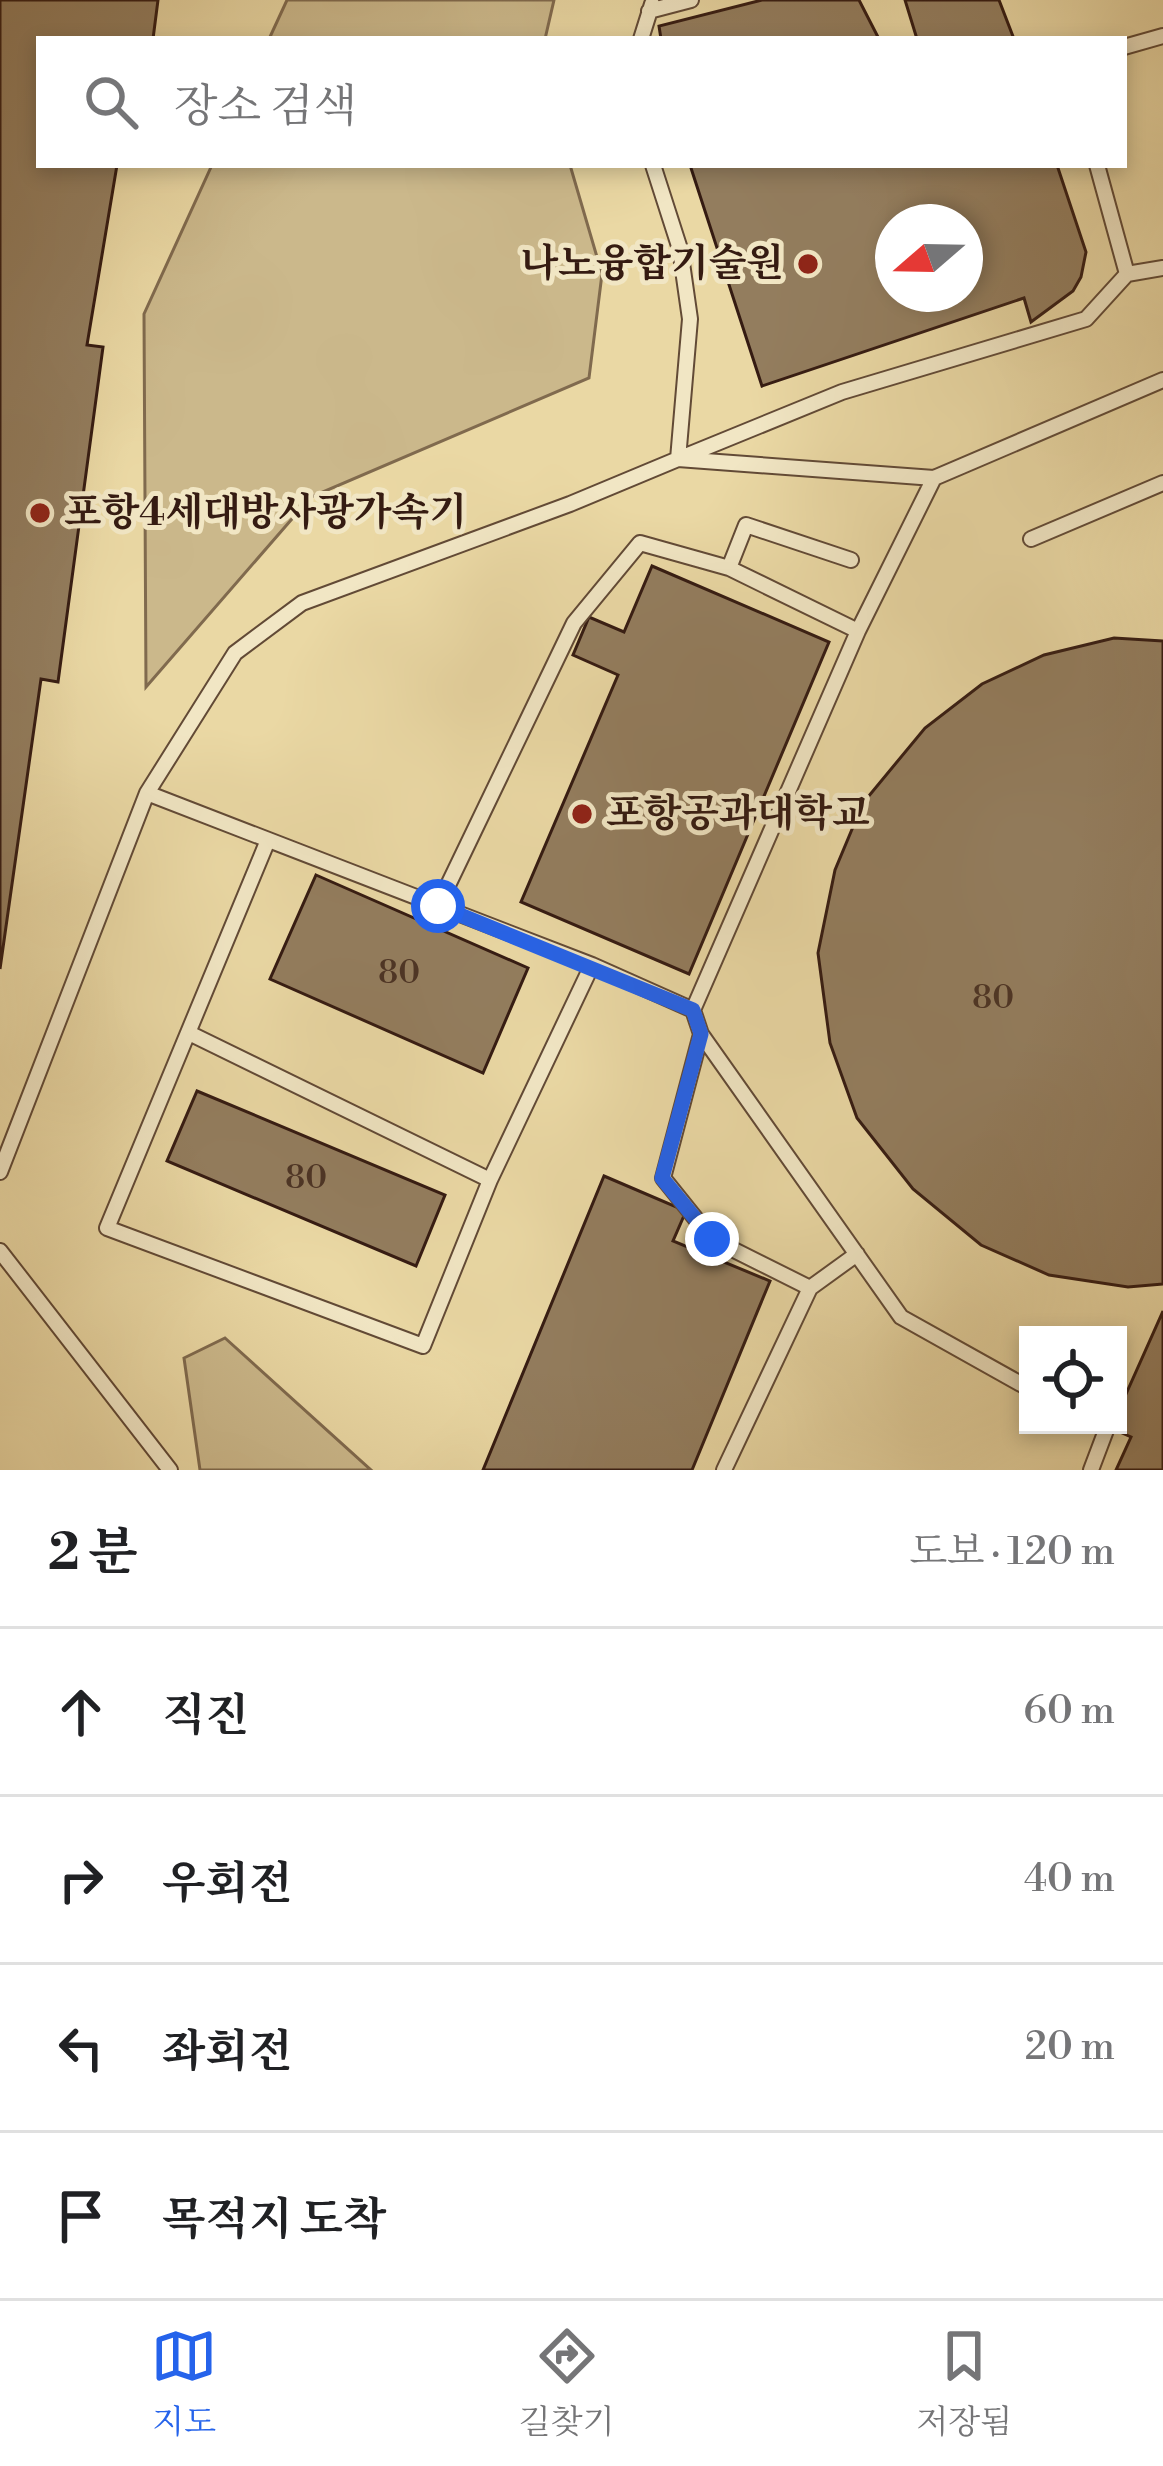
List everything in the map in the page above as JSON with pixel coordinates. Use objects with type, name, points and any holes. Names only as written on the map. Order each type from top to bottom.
[{"type":"lane","points":[[642,36],[652,5],[691,0]]},
{"type":"lane","points":[[1127,45],[1163,36]]},
{"type":"lane","points":[[654,168],[680,249],[690,319],[678,459]]},
{"type":"lane","points":[[1098,168],[1127,274]]},
{"type":"lane","points":[[0,1172],[147,793],[235,653],[302,603],[570,504],[842,392],[1086,319],[1127,274],[1163,268]]},
{"type":"lane","points":[[678,459],[934,478],[1163,380]]},
{"type":"lane","points":[[934,478],[858,631],[693,1010],[701,1034],[901,1317],[1019,1383]]},
{"type":"lane","points":[[1031,539],[1163,483]]},
{"type":"lane","points":[[728,568],[746,524],[851,560]]},
{"type":"lane","points":[[438,906],[574,623],[640,543],[728,568],[858,631]]},
{"type":"lane","points":[[147,793],[592,965],[693,1010]]},
{"type":"lane","points":[[268,840],[107,1228],[423,1346],[490,1180],[592,965]]},
{"type":"lane","points":[[189,1033],[490,1180]]},
{"type":"lane","points":[[701,1034],[662,1178],[712,1239],[810,1288]]},
{"type":"lane","points":[[0,1251],[170,1470]]},
{"type":"lane","points":[[724,1470],[810,1288],[856,1254]]},
{"type":"lane","points":[[1091,1470],[1105,1434]]},
{"type":"shaded area","points":[[287,0],[554,0],[546,36],[270,36]]},
{"type":"shaded area","points":[[211,168],[571,168],[602,274],[589,378],[311,497],[146,687],[144,314]]},
{"type":"shaded area","points":[[225,1338],[371,1470],[200,1470],[184,1358]]},
{"type":"building","name":"포항4세대방사광가속기","points":[[0,0],[158,0],[153,36],[36,36],[36,168],[116,168],[87,345],[103,347],[58,682],[41,679],[0,969]]},
{"type":"building","points":[[762,0],[859,0],[877,36],[661,36],[659,26]]},
{"type":"building","points":[[905,0],[999,0],[1013,36],[916,36]]},
{"type":"building","name":"나노융합기술원","points":[[691,168],[1058,168],[1086,252],[1073,291],[1031,322],[1024,298],[983,312],[983,204],[875,204],[875,312],[982,312],[762,386]]},
{"type":"building","points":[[652,566],[829,642],[689,974],[521,902],[618,675],[573,655],[589,617],[624,632]]},
{"type":"building","points":[[1114,638],[1163,641],[1163,1284],[1128,1287],[1049,1275],[981,1245],[913,1189],[857,1118],[830,1043],[818,953],[835,870],[863,803],[925,728],[982,684],[1044,655]]},
{"type":"building","points":[[316,875],[528,968],[483,1073],[270,979]]},
{"type":"building","points":[[197,1091],[445,1195],[416,1266],[167,1161]]},
{"type":"building","points":[[604,1176],[686,1211],[673,1241],[770,1281],[692,1470],[483,1470]]},
{"type":"building","points":[[1163,1311],[1163,1470],[1116,1470],[1131,1437],[1124,1434],[1127,1392]]},
{"type":"place","name":"나노융합기술원","points":[[808,264]]},
{"type":"place","name":"포항4세대방사광가속기","points":[[40,513]]},
{"type":"place","name":"포항공과대학교","points":[[582,814]]},
{"type":"route","points":[[438,906],[693,1010],[701,1034],[662,1178],[712,1239]]}]
